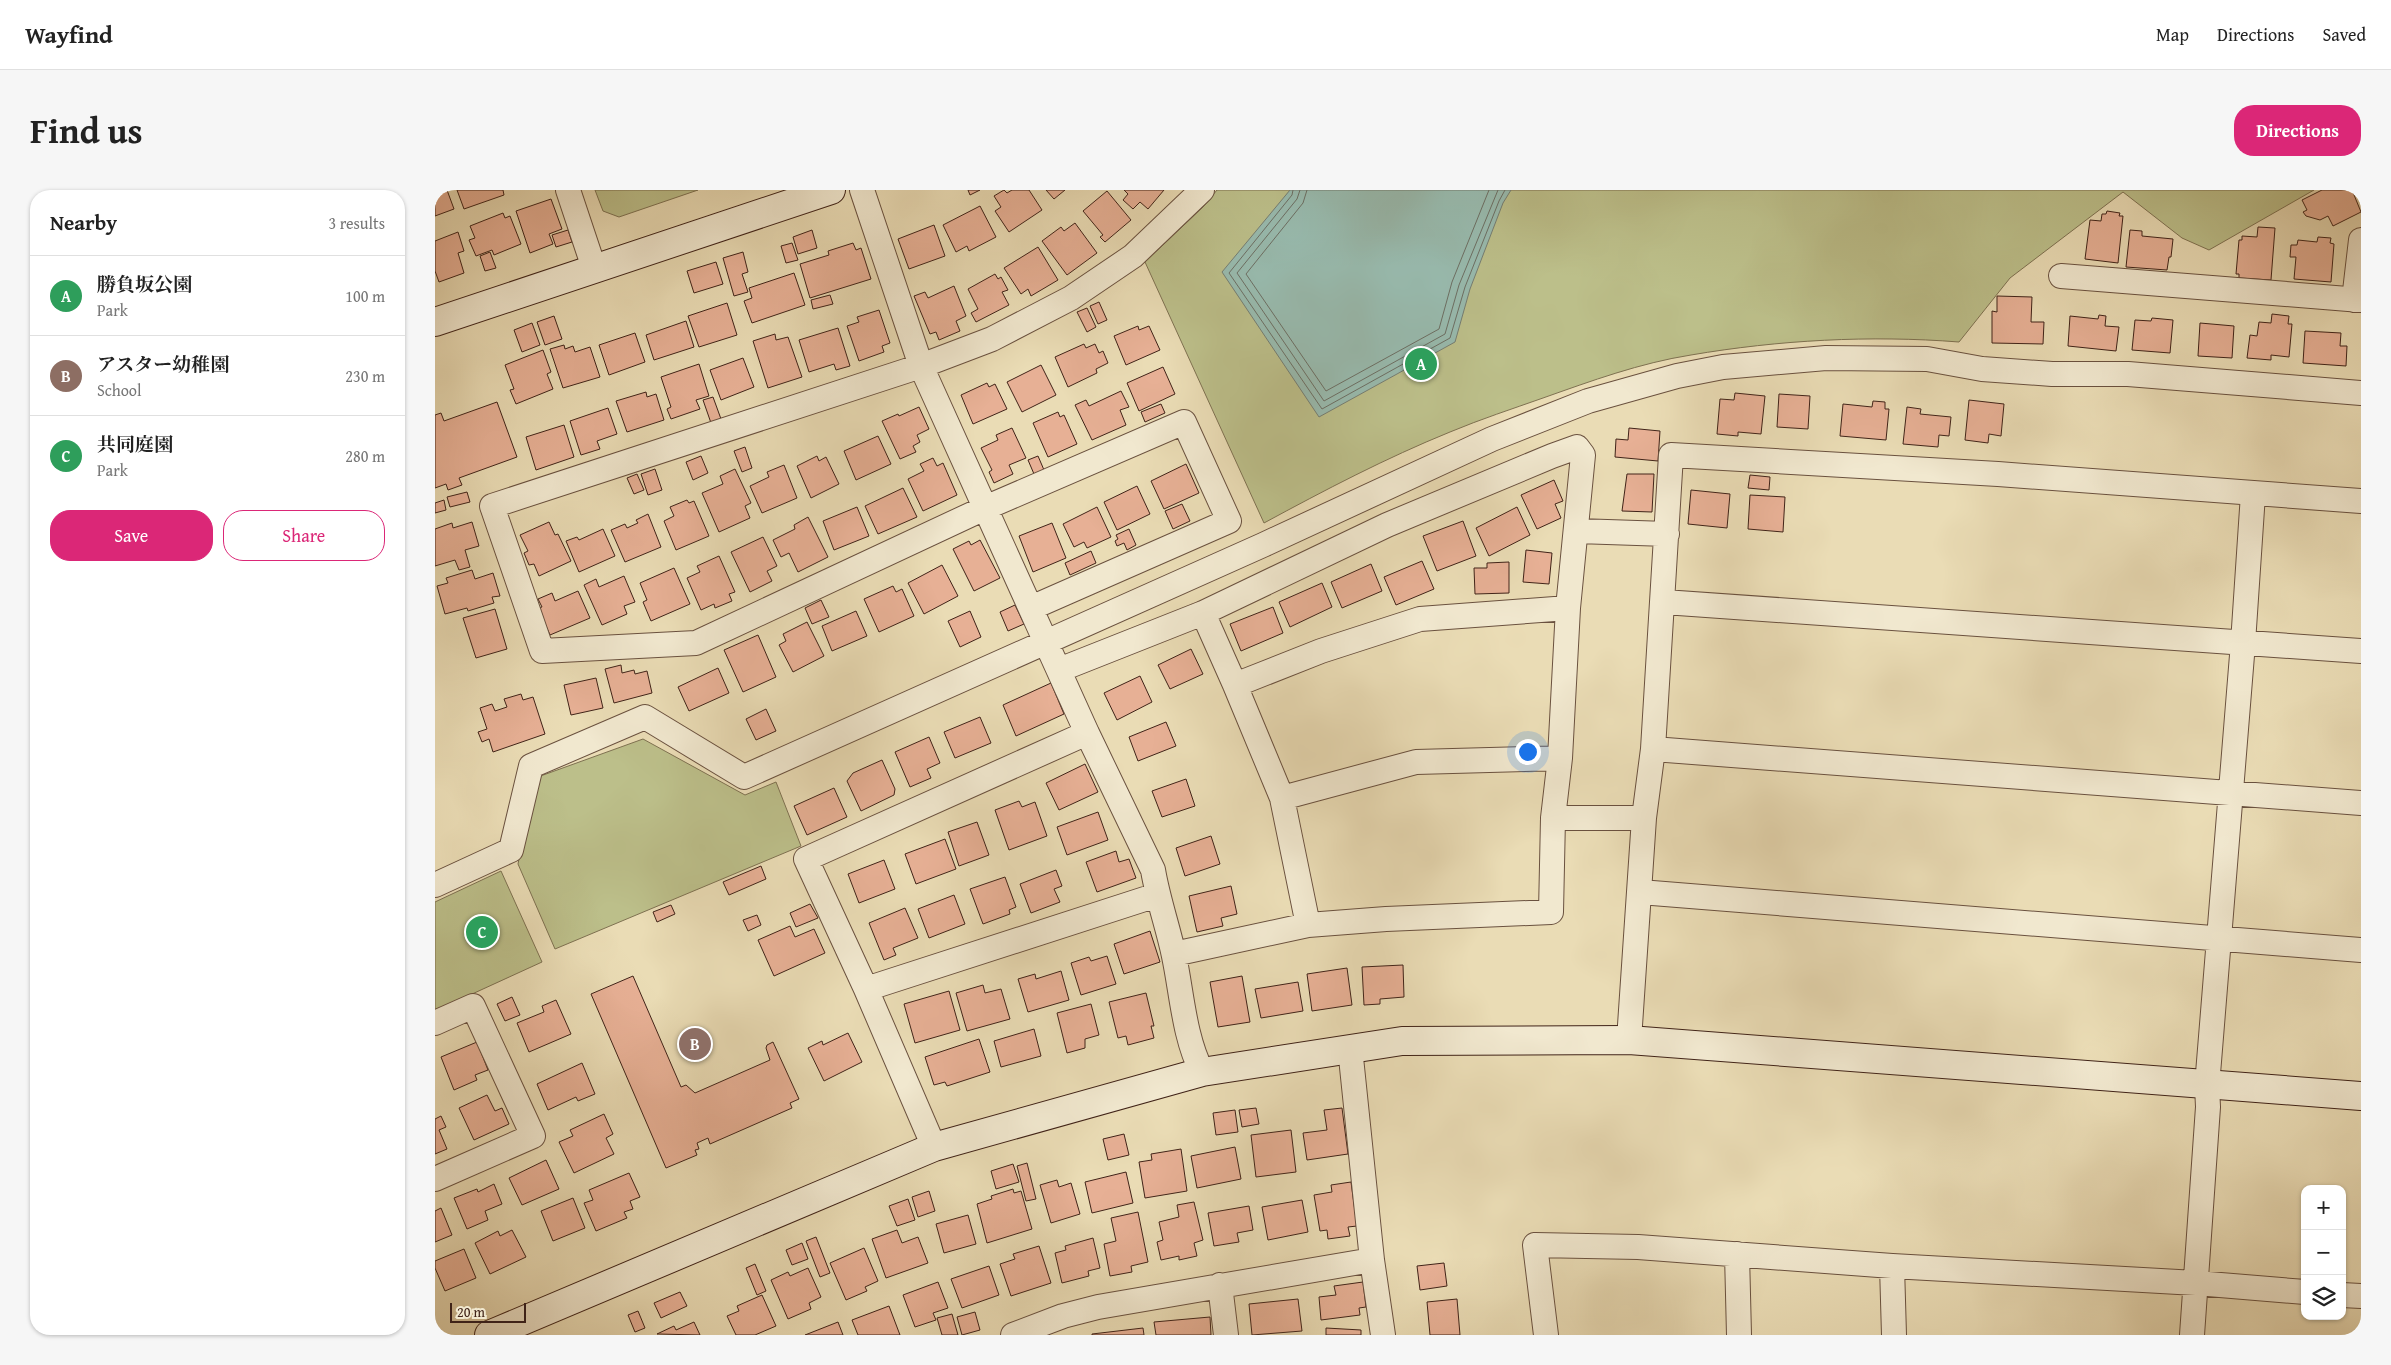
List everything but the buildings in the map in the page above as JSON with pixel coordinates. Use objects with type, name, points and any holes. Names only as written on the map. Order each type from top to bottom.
[{"type":"street","points":[[568,190],[594,268]]},
{"type":"street","points":[[435,322],[831,190]]},
{"type":"street","points":[[863,190],[921,366],[1087,733],[1153,870],[1157,895],[1174,954],[1193,1055],[1202,1072]]},
{"type":"street","points":[[1031,608],[1229,521],[1184,422],[985,508],[696,643],[541,651],[492,506],[921,366],[992,339],[1071,298],[1133,256],[1202,190]]},
{"type":"street","points":[[2061,276],[2358,300],[2361,240]]},
{"type":"street","points":[[435,885],[511,850],[531,766],[645,716],[744,777],[1047,642],[1492,439],[1588,401],[1677,376],[1723,367],[1826,358],[1927,359],[1982,369],[2052,374],[2128,374],[2361,393]]},
{"type":"street","points":[[1059,670],[1203,613],[1387,525],[1552,456],[1577,447],[1583,454],[1568,608],[1560,758],[1553,818],[1551,912],[1386,919],[1308,925],[1174,954]]},
{"type":"street","points":[[1629,1040],[1644,818],[1653,749],[1664,602],[1671,455],[1998,474],[2361,502]]},
{"type":"street","points":[[2192,1335],[2208,1107],[2207,1086],[2220,940],[2253,494]]},
{"type":"street","points":[[1577,531],[1667,534]]},
{"type":"street","points":[[1664,602],[2361,652]]},
{"type":"street","points":[[1235,685],[1321,651],[1420,619],[1568,608]]},
{"type":"street","points":[[1203,613],[1235,685],[1281,798],[1308,925]]},
{"type":"street","points":[[934,1147],[866,989],[806,859],[1087,733]]},
{"type":"street","points":[[1653,749],[2361,803]]},
{"type":"street","points":[[1281,798],[1416,762],[1560,758]]},
{"type":"street","points":[[1553,818],[1644,818]]},
{"type":"street","points":[[1640,892],[2361,950]]},
{"type":"street","points":[[866,989],[1157,895]]},
{"type":"street","points":[[435,1023],[473,1006],[533,1136],[435,1179]]},
{"type":"street","points":[[489,1335],[934,1147],[1202,1072],[1402,1041],[1629,1040],[2207,1086],[2361,1096]]},
{"type":"street","points":[[1350,1048],[1372,1260],[1383,1335]]},
{"type":"street","points":[[1546,1335],[1535,1245],[1637,1247],[1892,1266],[2195,1283],[2301,1292]]},
{"type":"street","points":[[1737,1254],[1739,1335]]},
{"type":"street","points":[[1013,1335],[1064,1325],[1098,1307],[1372,1260]]},
{"type":"street","points":[[1892,1266],[1894,1335]]},
{"type":"street","points":[[1220,1285],[1226,1335]]},
{"type":"street","points":[[2346,1295],[2361,1296]]},
{"type":"green space","points":[[595,190],[698,190],[619,217],[603,211]]},
{"type":"green space","points":[[1217,190],[2314,190],[2209,250],[2182,238],[2123,192],[2010,278],[1959,342],[1892,339],[1825,340],[1757,346],[1672,358],[1579,385],[1450,432],[1356,475],[1264,523],[1145,262],[1203,207]]},
{"type":"green space","points":[[643,739],[745,795],[776,782],[801,846],[555,949],[518,864],[535,778]]},
{"type":"green space","points":[[501,871],[542,962],[435,1011],[435,902]]},
{"type":"water","points":[[1290,190],[1511,190],[1503,203],[1470,289],[1455,342],[1319,417],[1222,272]]},
{"type":"place","name":"勝負坂公園","points":[[1421,364]]},
{"type":"place","name":"共同庭園","points":[[482,932]]},
{"type":"place","name":"アスター幼稚園","points":[[695,1044]]}]
